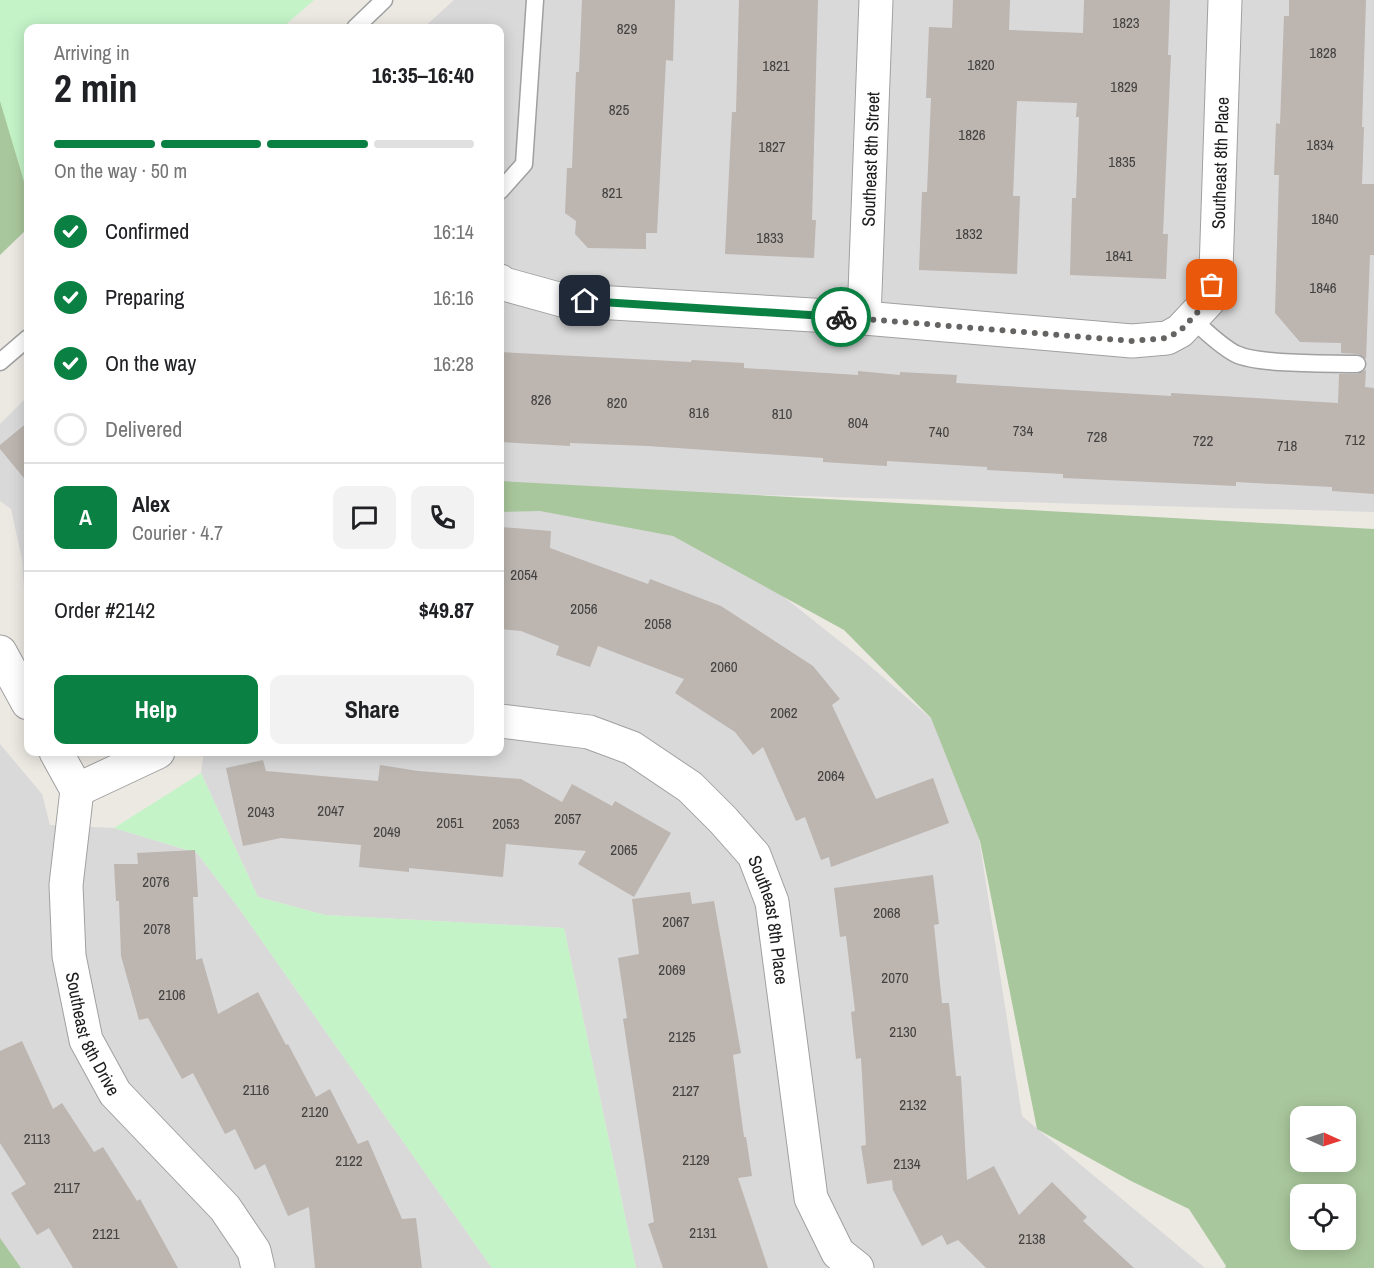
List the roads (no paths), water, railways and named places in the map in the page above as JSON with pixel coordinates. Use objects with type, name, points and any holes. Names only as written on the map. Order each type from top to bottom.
[{"type":"street","name":"Southeast 8th Street","points":[[864,318],[876,0]]},
{"type":"street","name":"Southeast 8th Place","points":[[504,284],[562,300],[864,318],[1132,341],[1167,338],[1180,331],[1209,300],[1216,271],[1225,0]]},
{"type":"street","points":[[0,652],[24,696]]},
{"type":"street","name":"Southeast 8th Place","points":[[504,721],[590,732],[632,748],[690,787],[754,855],[772,902],[811,1198],[838,1253],[857,1268]]},
{"type":"street","points":[[58,756],[77,790],[149,756]]},
{"type":"street","name":"Southeast 8th Drive","points":[[77,790],[66,885],[69,956],[86,1040],[116,1093],[225,1208],[254,1251],[258,1268]]},
{"type":"lane","points":[[359,24],[384,0]]},
{"type":"lane","points":[[504,186],[524,164],[535,0]]},
{"type":"lane","points":[[1192,319],[1223,346],[1242,357],[1357,364]]},
{"type":"lane","points":[[0,362],[24,341]]}]
